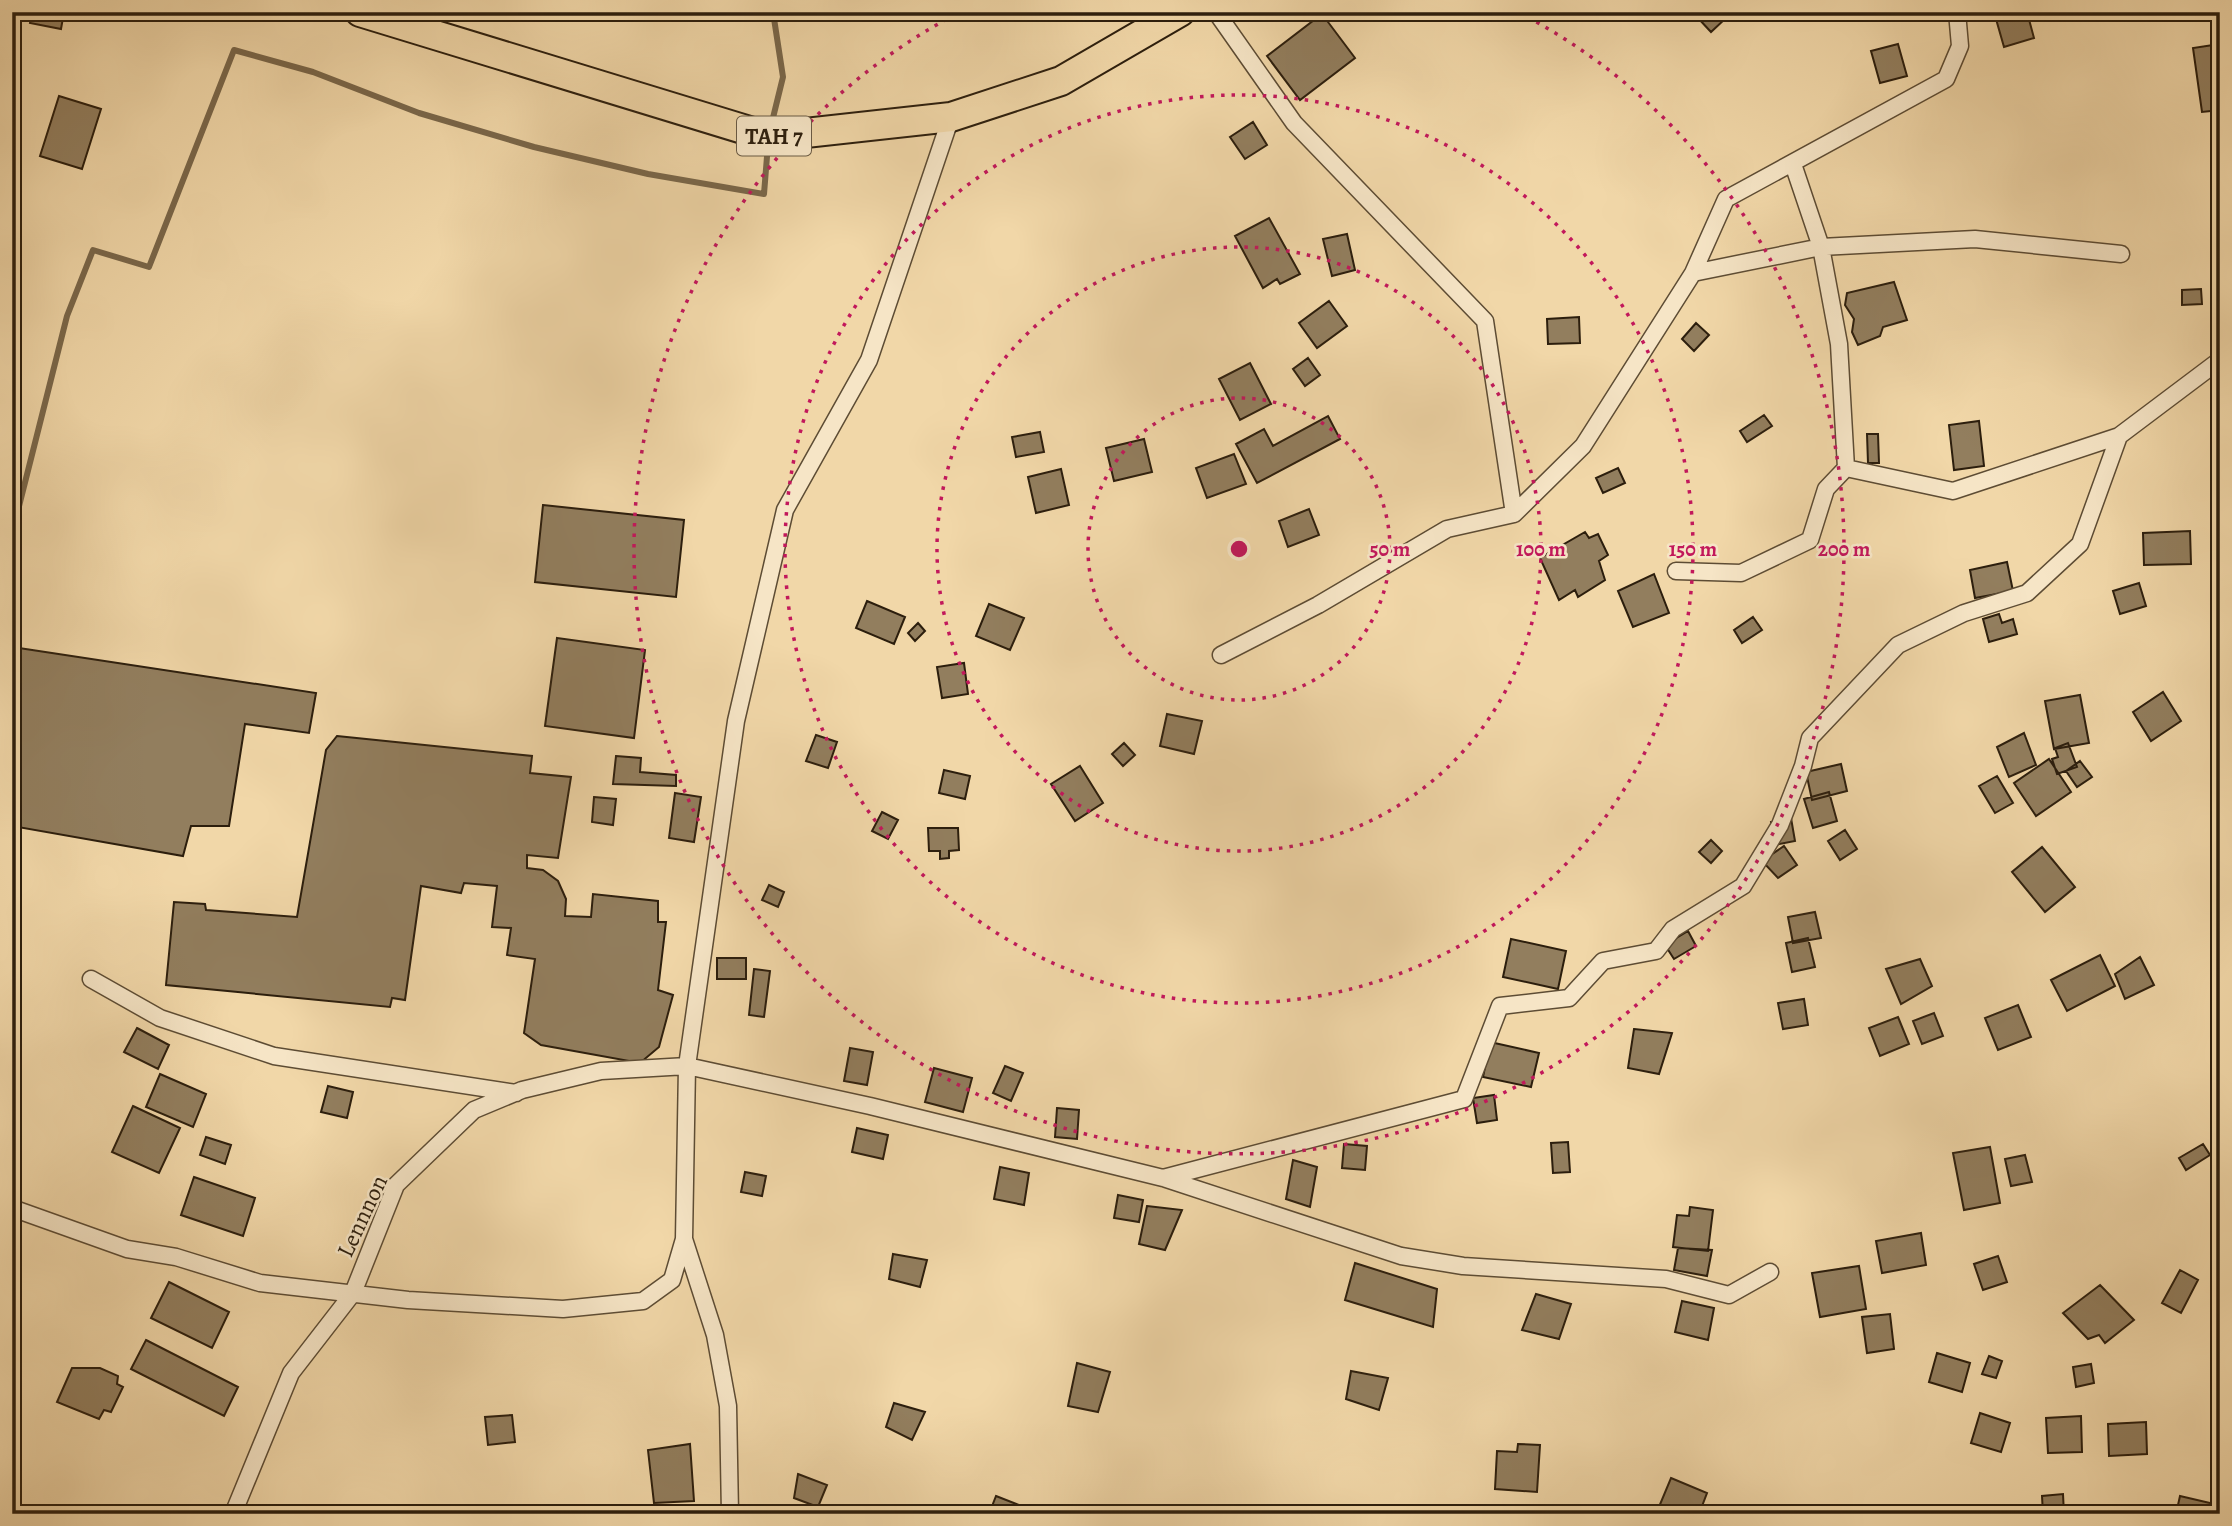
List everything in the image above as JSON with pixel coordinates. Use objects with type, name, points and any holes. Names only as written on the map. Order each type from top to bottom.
[{"type":"highway","name":"TAH 7","points":[[360,12],[769,137],[951,117],[1061,81],[1180,12]]},
{"type":"street","points":[[1216,12],[1294,123],[1485,321],[1514,514]]},
{"type":"street","points":[[1221,654],[1318,605],[1447,528],[1514,514],[1583,446],[1693,274],[1726,200],[1946,79],[1960,46],[1957,12]]},
{"type":"street","points":[[12,1208],[127,1249],[176,1257],[260,1283],[421,1301],[563,1309],[643,1301],[671,1280],[684,1240],[687,1066],[736,721],[785,510],[869,360],[951,117]]},
{"type":"street","points":[[1676,571],[1741,573],[1810,540],[1826,489],[1846,468],[1839,344],[1821,247],[1793,164]]},
{"type":"street","points":[[1693,274],[1821,247],[1975,239],[2121,254]]},
{"type":"street","points":[[1846,468],[1953,491],[2119,436],[2220,360]]},
{"type":"street","points":[[1163,1178],[1464,1099],[1500,1006],[1569,998],[1604,961],[1656,951],[1673,929],[1743,886],[1780,825],[1803,766],[1810,738],[1898,645],[1964,613],[2027,593],[2080,544],[2119,436]]},
{"type":"street","points":[[90,979],[160,1018],[274,1056],[516,1093]]},
{"type":"street","name":"Lennnon","points":[[233,1514],[291,1373],[353,1293],[396,1185],[474,1110],[516,1093],[601,1072],[687,1066],[870,1106],[1163,1178],[1401,1256],[1463,1266],[1666,1279],[1730,1295],[1770,1272]]},
{"type":"street","points":[[684,1240],[715,1335],[728,1406],[730,1514]]},
{"type":"building","points":[[32,12],[64,12],[61,29],[30,23]]},
{"type":"building","points":[[1705,12],[1719,12],[1725,19],[1711,32],[1698,18]]},
{"type":"building","points":[[1994,12],[2027,12],[2034,38],[2004,47]]},
{"type":"building","points":[[1322,14],[1355,58],[1300,100],[1267,56]]},
{"type":"building","points":[[1898,44],[1907,76],[1880,83],[1871,51]]},
{"type":"building","points":[[2220,44],[2220,110],[2202,112],[2193,48]]},
{"type":"building","points":[[59,96],[101,109],[82,169],[40,156]]},
{"type":"building","points":[[1253,122],[1267,145],[1245,159],[1230,137]]},
{"type":"building","points":[[1269,218],[1300,274],[1280,284],[1277,279],[1263,288],[1235,236]]},
{"type":"building","points":[[1347,234],[1355,270],[1332,276],[1323,239]]},
{"type":"building","points":[[1894,282],[1907,320],[1883,327],[1880,336],[1858,345],[1852,332],[1854,319],[1845,305],[1847,293]]},
{"type":"building","points":[[2201,289],[2202,304],[2182,305],[2182,290]]},
{"type":"building","points":[[1329,301],[1347,326],[1317,348],[1299,323]]},
{"type":"building","points":[[1579,317],[1580,343],[1548,344],[1547,319]]},
{"type":"building","points":[[1696,323],[1709,335],[1694,351],[1682,339]]},
{"type":"building","points":[[1308,358],[1320,375],[1305,386],[1293,369]]},
{"type":"building","points":[[1250,363],[1271,404],[1240,420],[1219,379]]},
{"type":"building","points":[[1764,415],[1772,426],[1747,442],[1740,431]]},
{"type":"building","points":[[1328,416],[1340,439],[1257,483],[1236,444],[1264,429],[1273,446]]},
{"type":"building","points":[[1979,421],[1984,466],[1954,470],[1949,425]]},
{"type":"building","points":[[1040,432],[1044,452],[1016,457],[1012,437]]},
{"type":"building","points":[[1867,434],[1878,434],[1879,463],[1868,463]]},
{"type":"building","points":[[1144,439],[1152,472],[1114,481],[1106,448]]},
{"type":"building","points":[[1234,454],[1246,484],[1207,498],[1196,468]]},
{"type":"building","points":[[1618,468],[1625,483],[1603,493],[1596,478]]},
{"type":"building","points":[[1061,469],[1069,505],[1036,513],[1028,477]]},
{"type":"building","points":[[543,505],[684,520],[676,597],[535,582]]},
{"type":"building","points":[[1309,509],[1319,535],[1288,547],[1279,521]]},
{"type":"building","points":[[2190,531],[2191,564],[2144,565],[2143,533]]},
{"type":"building","points":[[1585,532],[1589,538],[1598,534],[1608,555],[1599,561],[1605,580],[1578,597],[1575,590],[1559,600],[1540,558]]},
{"type":"building","points":[[2007,562],[2013,591],[1975,598],[1970,570]]},
{"type":"building","points":[[1654,574],[1669,613],[1633,627],[1618,591]]},
{"type":"building","points":[[2139,583],[2146,606],[2120,614],[2113,591]]},
{"type":"building","points":[[867,601],[905,617],[894,644],[856,628]]},
{"type":"building","points":[[989,604],[1024,618],[1010,650],[976,636]]},
{"type":"building","points":[[1999,614],[2002,623],[2013,619],[2017,634],[1989,642],[1983,619]]},
{"type":"building","points":[[1753,617],[1762,630],[1742,643],[1734,630]]},
{"type":"building","points":[[918,623],[925,631],[915,641],[908,633]]},
{"type":"building","points":[[557,638],[645,650],[634,738],[545,726]]},
{"type":"building","points":[[19,648],[316,693],[309,733],[245,724],[229,826],[191,826],[183,856],[12,826],[12,677]]},
{"type":"building","points":[[964,663],[968,694],[942,698],[937,667]]},
{"type":"building","points":[[2163,692],[2181,721],[2151,741],[2133,712]]},
{"type":"building","points":[[2080,695],[2089,743],[2054,749],[2045,701]]},
{"type":"building","points":[[1167,714],[1202,721],[1194,754],[1160,746]]},
{"type":"building","points":[[2024,733],[2036,765],[2009,777],[1997,747]]},
{"type":"building","points":[[816,735],[837,742],[828,768],[806,761]]},
{"type":"building","points":[[337,736],[532,756],[530,773],[571,777],[558,858],[527,855],[527,868],[543,870],[558,881],[566,899],[565,916],[591,917],[593,894],[658,901],[658,922],[666,922],[658,990],[673,995],[659,1047],[640,1063],[541,1045],[524,1033],[535,959],[507,955],[511,928],[492,927],[497,886],[464,883],[461,893],[421,886],[405,1000],[392,998],[390,1007],[166,985],[174,902],[205,904],[206,910],[297,917],[326,750]]},
{"type":"building","points":[[1124,743],[1135,755],[1123,766],[1112,754]]},
{"type":"building","points":[[2068,743],[2077,767],[2057,774],[2052,759],[2058,757],[2055,748]]},
{"type":"building","points":[[616,756],[641,758],[640,772],[676,775],[676,786],[613,784]]},
{"type":"building","points":[[2049,759],[2071,792],[2036,816],[2014,783]]},
{"type":"building","points":[[2080,761],[2092,777],[2077,787],[2066,771]]},
{"type":"building","points":[[1841,764],[1847,791],[1812,800],[1806,772]]},
{"type":"building","points":[[1080,766],[1103,803],[1075,821],[1051,784]]},
{"type":"building","points":[[944,770],[970,776],[965,799],[939,793]]},
{"type":"building","points":[[1997,776],[2013,803],[1995,813],[1979,786]]},
{"type":"building","points":[[1829,792],[1837,821],[1813,828],[1804,799]]},
{"type":"building","points":[[675,793],[701,797],[694,842],[669,838]]},
{"type":"building","points":[[594,797],[616,799],[613,825],[592,822]]},
{"type":"building","points":[[882,812],[898,820],[888,839],[872,831]]},
{"type":"building","points":[[1791,818],[1795,841],[1774,845],[1771,822]]},
{"type":"building","points":[[928,828],[958,828],[959,850],[949,851],[949,858],[940,859],[940,851],[929,851]]},
{"type":"building","points":[[1845,830],[1857,849],[1840,860],[1828,841]]},
{"type":"building","points":[[1711,840],[1722,851],[1711,863],[1699,852]]},
{"type":"building","points":[[1784,846],[1797,865],[1778,878],[1762,861]]},
{"type":"building","points":[[2042,847],[2075,887],[2045,912],[2012,872]]},
{"type":"building","points":[[769,885],[784,892],[778,907],[762,900]]},
{"type":"building","points":[[1815,912],[1821,938],[1793,943],[1788,917]]},
{"type":"building","points":[[1688,931],[1696,946],[1674,959],[1665,945]]},
{"type":"building","points":[[1808,938],[1815,967],[1792,972],[1786,943]]},
{"type":"building","points":[[1511,939],[1566,951],[1558,989],[1503,977]]},
{"type":"building","points":[[2100,955],[2115,986],[2067,1011],[2051,980]]},
{"type":"building","points":[[2140,957],[2154,985],[2125,999],[2115,974]]},
{"type":"building","points":[[717,958],[746,958],[746,979],[717,979]]},
{"type":"building","points":[[1920,959],[1932,986],[1901,1004],[1886,969]]},
{"type":"building","points":[[754,969],[770,971],[764,1017],[749,1015]]},
{"type":"building","points":[[1804,999],[1808,1025],[1783,1029],[1778,1003]]},
{"type":"building","points":[[2018,1005],[2031,1037],[1998,1050],[1985,1018]]},
{"type":"building","points":[[1934,1013],[1943,1036],[1922,1044],[1913,1021]]},
{"type":"building","points":[[1898,1017],[1909,1044],[1880,1056],[1869,1028]]},
{"type":"building","points":[[137,1028],[169,1045],[158,1069],[124,1052]]},
{"type":"building","points":[[1634,1029],[1672,1033],[1659,1074],[1628,1068]]},
{"type":"building","points":[[1490,1042],[1539,1053],[1531,1087],[1483,1077]]},
{"type":"building","points":[[850,1048],[873,1052],[867,1085],[844,1081]]},
{"type":"building","points":[[1005,1066],[1023,1073],[1011,1101],[993,1093]]},
{"type":"building","points":[[934,1068],[972,1078],[963,1112],[925,1102]]},
{"type":"building","points":[[160,1074],[206,1094],[193,1127],[146,1107]]},
{"type":"building","points":[[328,1086],[353,1092],[347,1118],[321,1112]]},
{"type":"building","points":[[1494,1095],[1497,1120],[1477,1123],[1473,1098]]},
{"type":"building","points":[[133,1106],[180,1128],[159,1173],[112,1152]]},
{"type":"building","points":[[1057,1108],[1079,1110],[1077,1139],[1055,1137]]},
{"type":"building","points":[[857,1128],[888,1135],[883,1159],[852,1152]]},
{"type":"building","points":[[206,1137],[231,1145],[225,1164],[200,1155]]},
{"type":"building","points":[[1568,1142],[1570,1172],[1553,1173],[1551,1143]]},
{"type":"building","points":[[1344,1144],[1367,1146],[1365,1170],[1342,1168]]},
{"type":"building","points":[[2203,1144],[2210,1155],[2186,1170],[2179,1158]]},
{"type":"building","points":[[1990,1147],[2000,1203],[1964,1210],[1953,1153]]},
{"type":"building","points":[[2025,1155],[2032,1182],[2011,1186],[2005,1159]]},
{"type":"building","points":[[1293,1160],[1317,1167],[1310,1207],[1286,1199]]},
{"type":"building","points":[[1000,1167],[1029,1173],[1024,1205],[994,1199]]},
{"type":"building","points":[[745,1172],[766,1176],[762,1196],[741,1192]]},
{"type":"building","points":[[194,1177],[255,1198],[243,1236],[181,1215]]},
{"type":"building","points":[[1118,1195],[1143,1200],[1139,1222],[1114,1218]]},
{"type":"building","points":[[1147,1206],[1182,1210],[1165,1250],[1139,1244]]},
{"type":"building","points":[[1690,1207],[1713,1210],[1708,1251],[1673,1247],[1677,1215],[1689,1216]]},
{"type":"building","points":[[1921,1233],[1926,1265],[1882,1273],[1876,1241]]},
{"type":"building","points":[[1678,1248],[1712,1250],[1707,1276],[1674,1270]]},
{"type":"building","points":[[893,1254],[927,1260],[920,1287],[889,1279]]},
{"type":"building","points":[[1998,1256],[2007,1282],[1983,1290],[1974,1264]]},
{"type":"building","points":[[1355,1263],[1437,1289],[1433,1327],[1345,1300]]},
{"type":"building","points":[[1859,1266],[1866,1309],[1820,1317],[1812,1273]]},
{"type":"building","points":[[2180,1270],[2198,1280],[2181,1313],[2162,1303]]},
{"type":"building","points":[[169,1282],[229,1312],[212,1348],[151,1318]]},
{"type":"building","points":[[2100,1285],[2134,1320],[2105,1343],[2099,1335],[2088,1339],[2063,1313]]},
{"type":"building","points":[[1536,1294],[1571,1304],[1559,1339],[1522,1330]]},
{"type":"building","points":[[1682,1301],[1714,1308],[1708,1340],[1675,1332]]},
{"type":"building","points":[[1890,1314],[1894,1349],[1867,1353],[1862,1317]]},
{"type":"building","points":[[146,1340],[238,1387],[224,1416],[131,1369]]},
{"type":"building","points":[[1937,1353],[1970,1363],[1962,1392],[1929,1382]]},
{"type":"building","points":[[1989,1356],[2002,1361],[1996,1378],[1982,1374]]},
{"type":"building","points":[[1077,1363],[1110,1372],[1098,1412],[1068,1406]]},
{"type":"building","points":[[2091,1364],[2094,1383],[2076,1387],[2073,1367]]},
{"type":"building","points":[[72,1368],[100,1368],[118,1376],[117,1384],[123,1387],[111,1412],[104,1410],[99,1419],[57,1402]]},
{"type":"building","points":[[1351,1371],[1388,1378],[1379,1410],[1346,1399]]},
{"type":"building","points":[[894,1403],[925,1412],[912,1440],[886,1427]]},
{"type":"building","points":[[1980,1413],[2010,1423],[2001,1452],[1971,1443]]},
{"type":"building","points":[[512,1415],[515,1442],[488,1445],[485,1417]]},
{"type":"building","points":[[2081,1416],[2082,1452],[2048,1453],[2046,1418]]},
{"type":"building","points":[[2146,1422],[2147,1454],[2109,1456],[2108,1424]]},
{"type":"building","points":[[690,1444],[694,1501],[654,1503],[648,1450]]},
{"type":"building","points":[[1518,1444],[1540,1445],[1537,1492],[1495,1489],[1497,1451],[1517,1452]]},
{"type":"building","points":[[798,1474],[827,1485],[818,1507],[794,1498]]},
{"type":"building","points":[[1671,1478],[1707,1493],[1699,1514],[1656,1514]]},
{"type":"building","points":[[2063,1494],[2064,1514],[2043,1514],[2042,1496]]},
{"type":"building","points":[[996,1496],[1034,1511],[1033,1514],[989,1514]]},
{"type":"building","points":[[2180,1496],[2210,1503],[2208,1514],[2176,1514]]},
{"type":"waterway","points":[[770,130],[783,77],[773,12]]},
{"type":"waterway","points":[[12,534],[67,316],[93,250],[149,267],[234,50],[313,72],[419,113],[534,147],[648,174],[764,194],[768,144]]}]
